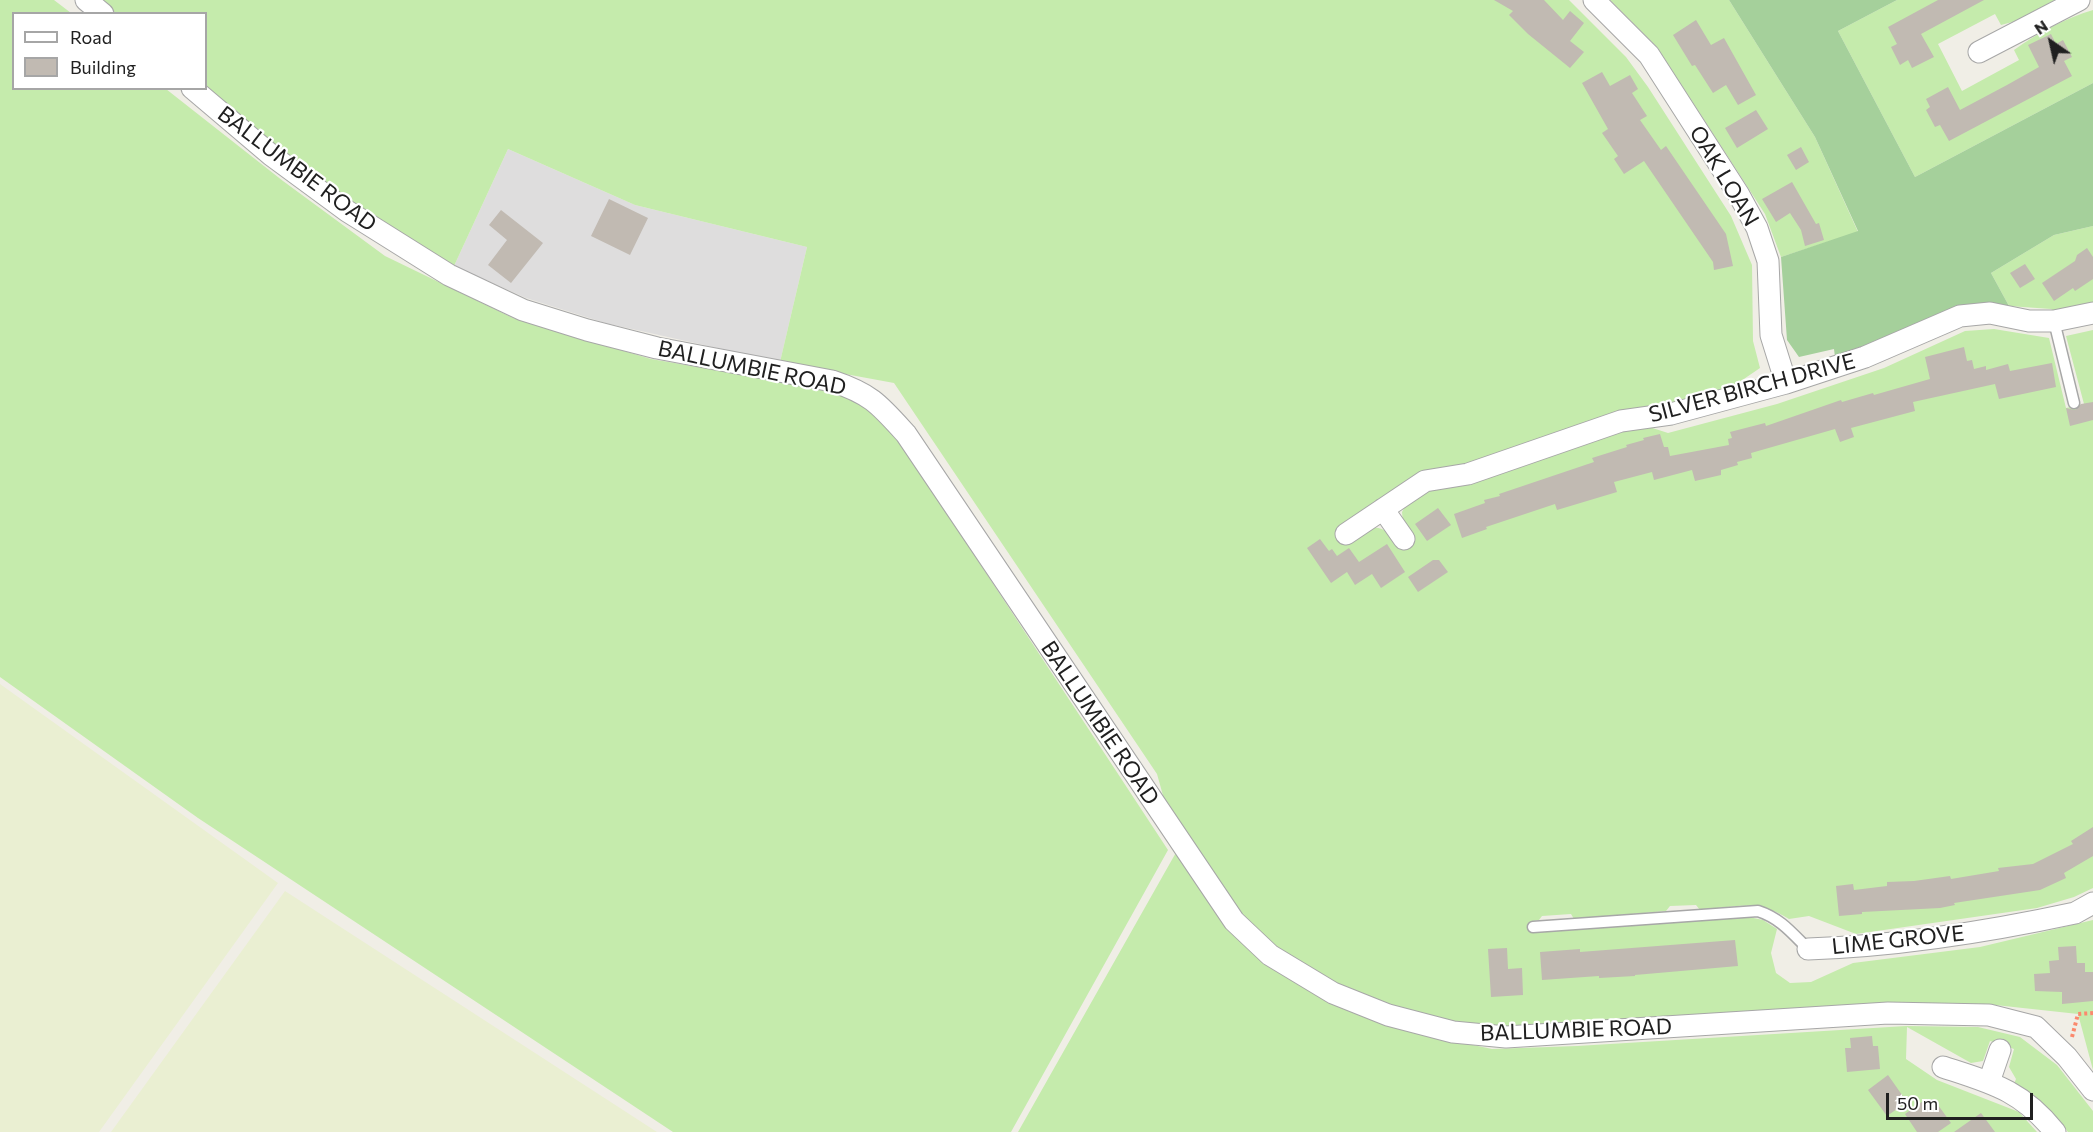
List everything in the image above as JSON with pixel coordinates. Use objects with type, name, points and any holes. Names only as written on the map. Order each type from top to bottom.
[{"type":"street","points":[[86,0],[100,12]]},
{"type":"street","name":"OAK LOAN","points":[[1594,0],[1649,55],[1739,195],[1757,228],[1768,261],[1771,335],[1786,383]]},
{"type":"street","points":[[1979,52],[2079,0]]},
{"type":"street","name":"BALLUMBIE ROAD","points":[[194,90],[271,155],[347,211],[449,275],[523,310],[657,348],[832,381],[858,390],[881,405],[906,434],[1234,921],[1270,955],[1333,993],[1388,1015],[1453,1032],[1506,1037],[1888,1014],[1989,1015],[2036,1028],[2067,1057],[2093,1090]]},
{"type":"street","name":"SILVER BIRCH DRIVE","points":[[1346,534],[1425,481],[1468,474],[1621,420],[1671,414],[1786,383],[1865,357],[1960,316],[1990,313],[2029,321],[2054,321],[2093,313]]},
{"type":"street","points":[[1383,509],[1404,539]]},
{"type":"street","name":"LIME GROVE","points":[[1808,949],[1853,948],[1951,936],[2075,913],[2093,903]]},
{"type":"street","points":[[1989,1082],[2000,1050]]},
{"type":"street","points":[[1943,1066],[1989,1082],[2029,1103],[2055,1132]]},
{"type":"lane","points":[[2054,321],[2074,403]]},
{"type":"lane","name":"LIME GROVE","points":[[1533,927],[1758,911],[1772,915],[1784,924],[1808,949]]},
{"type":"path","points":[[2070,1045],[2079,1014],[2093,1013]]},
{"type":"shaded area","points":[[508,149],[635,205],[807,247],[780,362],[605,323],[526,298],[454,266]]},
{"type":"green space","points":[[0,0],[54,0],[70,12],[12,12],[12,90],[167,90],[283,181],[385,256],[513,318],[651,359],[832,390],[870,407],[898,439],[1168,850],[1011,1132],[673,1132],[198,818],[0,677]]},
{"type":"green space","points":[[100,0],[1569,0],[1626,57],[1648,87],[1731,216],[1752,265],[1753,341],[1760,368],[1738,383],[1740,389],[1640,414],[1621,410],[1465,467],[1422,474],[1342,527],[1351,540],[1365,531],[1376,528],[1386,532],[1398,544],[1411,533],[1403,522],[1402,512],[1409,499],[1436,487],[1471,482],[1640,424],[1668,433],[1777,404],[1884,368],[1965,331],[1994,329],[2049,338],[2066,408],[2084,404],[2066,336],[2093,330],[2093,888],[2074,897],[2037,908],[1856,934],[1809,916],[1789,919],[1767,909],[1756,907],[1736,906],[1700,910],[1696,905],[1670,906],[1666,911],[1574,919],[1571,914],[1542,916],[1539,920],[1532,921],[1533,931],[1744,916],[1763,920],[1777,929],[1771,953],[1776,973],[1790,983],[1811,982],[1853,963],[1980,947],[2093,920],[2093,1070],[2078,1014],[1986,1004],[1752,1011],[1504,1029],[1423,1018],[1421,1034],[1492,1049],[1906,1026],[1978,1027],[2020,1037],[2057,1065],[2093,1111],[2093,1132],[2068,1132],[2035,1096],[2014,1084],[2016,1079],[2009,1067],[2014,1049],[1990,1041],[1983,1061],[1971,1063],[1907,1027],[1906,1059],[1937,1080],[2019,1112],[2037,1132],[1018,1132],[1178,849],[1157,774],[894,383],[780,362],[807,247],[635,205],[508,149],[454,266],[351,203],[276,148],[204,90],[207,90],[207,12],[115,12]]},
{"type":"green space","points":[[1610,0],[1729,0],[1815,137],[1858,232],[1781,257],[1765,214],[1657,47]]},
{"type":"green space","points":[[1729,0],[1897,0],[1838,31],[1915,177],[2093,83],[2093,226],[2054,235],[1991,273],[2009,306],[1980,303],[1954,307],[1873,345],[1835,357],[1834,349],[1799,357],[1787,340],[1781,257],[1858,231],[1815,137]]},
{"type":"green space","points":[[1897,0],[2055,0],[2016,21],[2001,25],[1995,14],[1938,44],[1962,91],[2019,60],[2014,50],[2032,38],[2062,22],[2093,10],[2093,83],[1915,177],[1838,31]]},
{"type":"green space","points":[[2093,226],[2093,303],[2055,312],[2051,309],[2009,306],[1991,273],[2054,235]]},
{"type":"green space","points":[[0,684],[278,883],[99,1132],[0,1132]]},
{"type":"green space","points":[[285,891],[657,1132],[111,1132]]},
{"type":"building","points":[[1494,0],[1544,0],[1563,20],[1570,11],[1584,23],[1570,41],[1584,52],[1570,68],[1528,34],[1509,15],[1513,11]]},
{"type":"building","points":[[1938,0],[1984,0],[1921,34],[1934,57],[1912,68],[1908,60],[1900,65],[1891,47],[1897,44],[1888,27]]},
{"type":"building","points":[[1696,20],[1711,45],[1724,38],[1756,95],[1738,105],[1726,85],[1713,93],[1695,65],[1692,66],[1673,35]]},
{"type":"building","points":[[2051,34],[2056,44],[2063,40],[2072,57],[2064,61],[2072,76],[1949,141],[1940,125],[1935,127],[1926,110],[1930,107],[1926,99],[1948,87],[1960,110],[2039,67],[2028,45]]},
{"type":"building","points":[[1602,72],[1610,86],[1630,75],[1638,89],[1632,93],[1647,116],[1640,120],[1661,150],[1666,146],[1726,234],[1733,266],[1714,270],[1713,262],[1644,161],[1624,174],[1614,159],[1618,156],[1602,133],[1608,129],[1582,83]]},
{"type":"building","points":[[1756,110],[1768,129],[1737,148],[1725,128]]},
{"type":"building","points":[[1801,147],[1809,162],[1796,170],[1787,155]]},
{"type":"building","points":[[1792,182],[1816,224],[1819,223],[1824,240],[1805,246],[1801,230],[1790,213],[1776,222],[1762,199]]},
{"type":"building","points":[[609,199],[648,218],[630,255],[591,236]]},
{"type":"building","points":[[501,210],[543,243],[511,283],[488,265],[507,240],[489,225]]},
{"type":"building","points":[[2087,248],[2093,257],[2093,279],[2075,291],[2073,288],[2054,301],[2042,283],[2075,261],[2077,255]]},
{"type":"building","points":[[2025,264],[2035,279],[2020,288],[2010,273]]},
{"type":"building","points":[[1964,347],[1967,361],[1972,360],[1974,369],[1986,366],[1986,370],[2008,364],[2010,371],[2052,363],[2056,387],[1999,399],[1995,384],[1913,402],[1915,411],[1851,428],[1854,437],[1840,442],[1835,429],[1751,453],[1752,458],[1721,470],[1721,475],[1695,481],[1692,470],[1654,480],[1652,472],[1614,482],[1617,492],[1557,510],[1555,504],[1486,527],[1487,529],[1462,538],[1454,514],[1485,503],[1484,500],[1500,496],[1499,494],[1594,462],[1592,458],[1627,447],[1626,445],[1644,440],[1643,438],[1660,434],[1664,447],[1668,447],[1670,456],[1729,445],[1728,439],[1732,438],[1730,432],[1765,423],[1766,426],[1841,400],[1842,402],[1873,393],[1874,395],[1930,379],[1925,357]]},
{"type":"building","points":[[2093,402],[2093,420],[2070,426],[2066,408],[2075,410],[2081,404]]},
{"type":"building","points":[[1438,508],[1451,525],[1427,541],[1415,524]]},
{"type":"building","points":[[1320,539],[1329,551],[1332,549],[1337,556],[1349,548],[1359,562],[1387,544],[1405,572],[1381,588],[1372,574],[1355,585],[1347,572],[1331,583],[1307,548]]},
{"type":"building","points":[[1433,560],[1439,560],[1448,572],[1418,592],[1408,577]]},
{"type":"building","points":[[2093,827],[2093,856],[2064,873],[2066,878],[2040,890],[1954,903],[1955,905],[1940,908],[1862,912],[1862,914],[1839,916],[1836,886],[1853,884],[1854,890],[1887,886],[1887,882],[1950,876],[1951,879],[1999,871],[1998,868],[2033,864],[2073,844],[2071,841]]},
{"type":"building","points":[[1735,940],[1738,966],[1635,976],[1542,980],[1540,952],[1580,949],[1580,952]]},
{"type":"building","points":[[2076,946],[2077,963],[2085,963],[2085,972],[2093,972],[2093,1001],[2062,1004],[2062,992],[2035,991],[2034,974],[2050,973],[2049,961],[2059,960],[2058,947]]},
{"type":"building","points":[[1507,948],[1508,969],[1522,968],[1523,995],[1491,997],[1488,949]]},
{"type":"building","points":[[1872,1036],[1873,1046],[1878,1046],[1880,1069],[1847,1072],[1845,1048],[1851,1048],[1850,1038]]},
{"type":"building","points":[[1888,1075],[1907,1102],[1887,1116],[1868,1090]]},
{"type":"building","points":[[1926,1099],[1933,1108],[1938,1105],[1951,1123],[1938,1132],[1917,1132],[1905,1114]]},
{"type":"building","points":[[1981,1113],[1995,1132],[1954,1132]]}]
